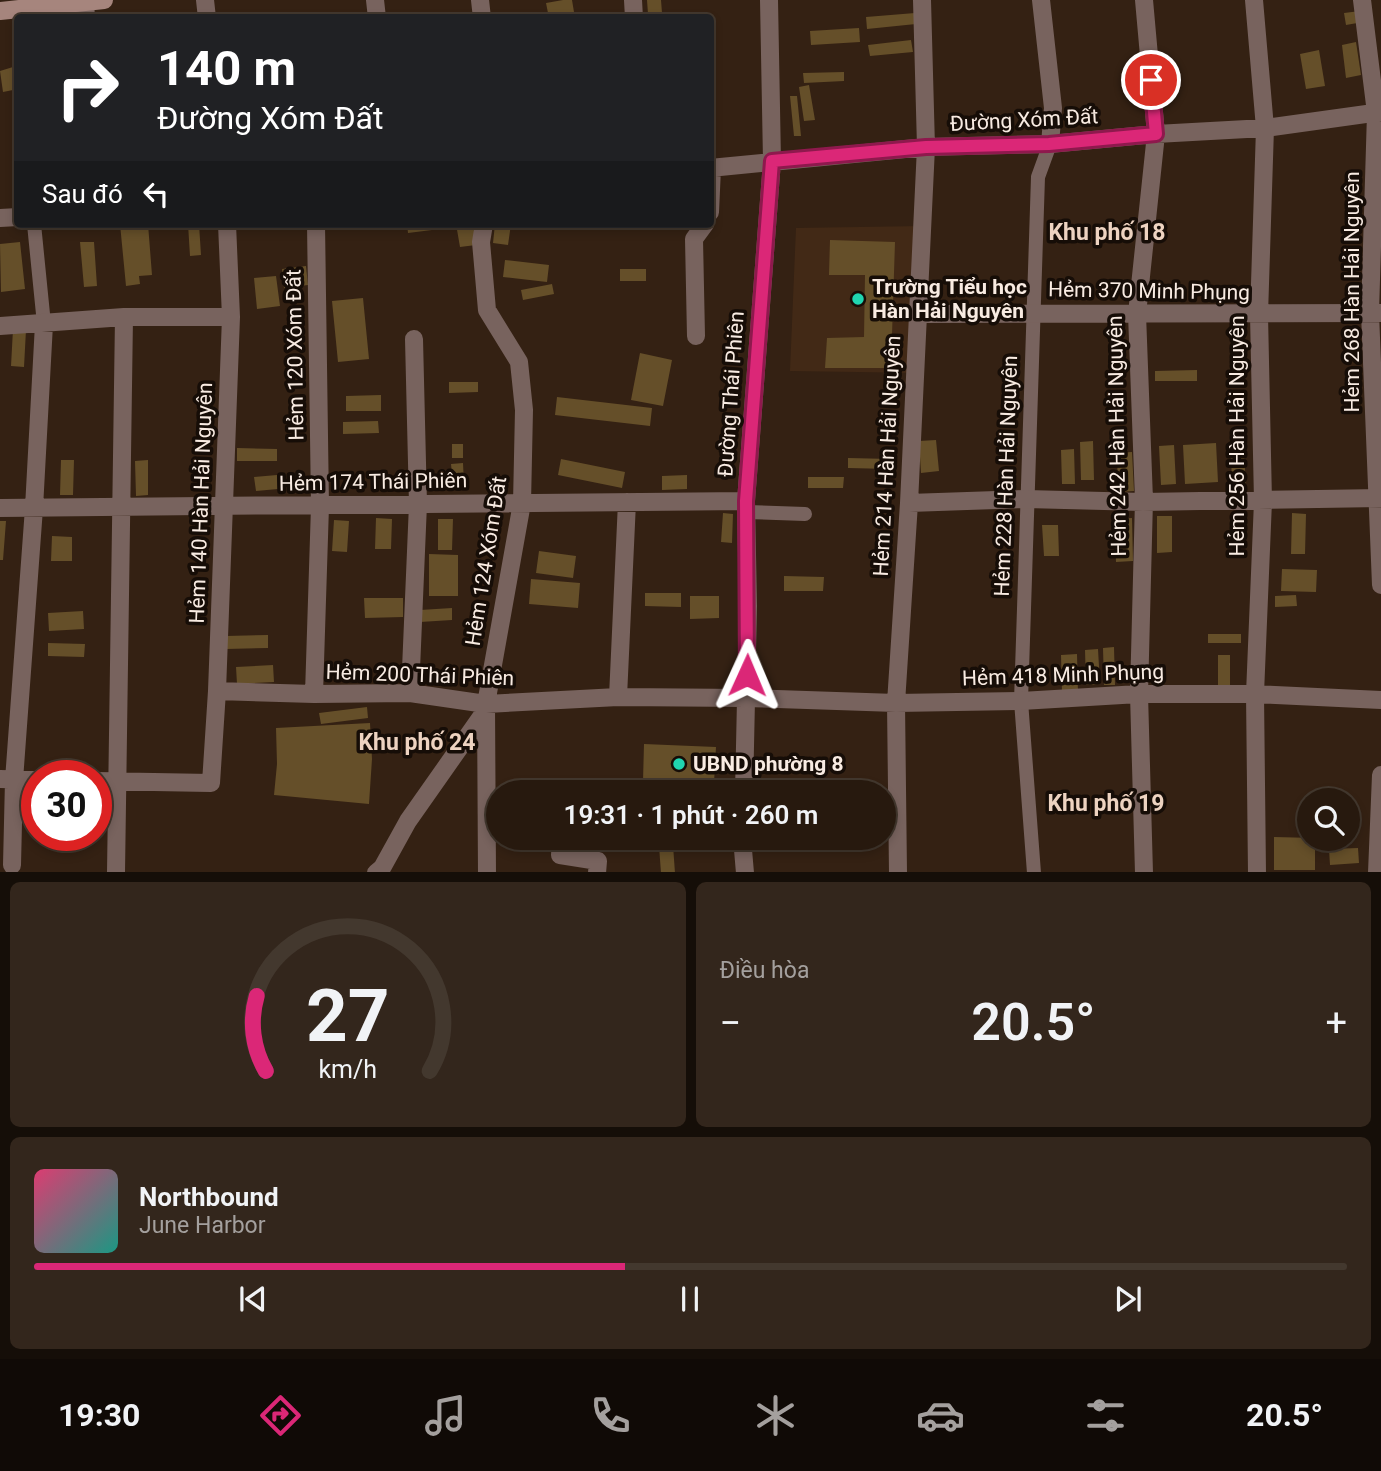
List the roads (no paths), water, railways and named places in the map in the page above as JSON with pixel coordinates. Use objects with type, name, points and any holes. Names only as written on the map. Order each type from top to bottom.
[{"type":"street","points":[[0,11],[92,5],[104,0]]},
{"type":"street","name":"Đường Thái Phiên","points":[[744,780],[746,506],[772,161],[769,0]]},
{"type":"street","name":"Hẻm 214 Hàn Hải Nguyên","points":[[898,872],[896,703],[909,503],[926,147],[922,0]]},
{"type":"street","name":"Hẻm 228 Hàn Hải Nguyên","points":[[1041,0],[1052,108],[1049,144]]},
{"type":"street","name":"Hẻm 242 Hàn Hải Nguyên","points":[[1144,0],[1156,134],[1137,314],[1144,500],[1139,694],[1144,872]]},
{"type":"street","name":"Hẻm 256 Hàn Hải Nguyên","points":[[1254,0],[1265,128],[1259,315],[1263,501],[1255,694],[1257,872]]},
{"type":"street","name":"Hẻm 268 Hàn Hải Nguyên","points":[[1362,0],[1378,112],[1376,313],[1381,584]]},
{"type":"street","name":"Đường Xóm Đất","points":[[714,168],[926,147],[1049,144],[1265,128],[1378,112]]},
{"type":"street","name":"Hẻm 140 Hàn Hải Nguyên","points":[[117,782],[211,783],[231,317],[227,228]]},
{"type":"street","name":"Hẻm 120 Xóm Đất","points":[[314,694],[320,506],[316,228]]},
{"type":"street","name":"Hẻm 124 Xóm Đất","points":[[483,228],[481,242],[487,310],[519,362],[524,410],[522,503],[486,707],[487,872]]},
{"type":"street","points":[[696,336],[694,239],[702,228]]},
{"type":"street","name":"Hẻm 370 Minh Phụng","points":[[917,314],[1376,313]]},
{"type":"street","points":[[116,872],[124,317]]},
{"type":"street","points":[[0,326],[124,317],[231,317]]},
{"type":"street","points":[[12,865],[7,780],[34,508],[44,324]]},
{"type":"street","points":[[410,693],[418,504],[414,340]]},
{"type":"street","points":[[909,503],[1026,499],[1263,501],[1380,498]]},
{"type":"street","points":[[618,697],[627,502]]},
{"type":"street","name":"Hẻm 174 Thái Phiên","points":[[0,508],[627,502],[746,506]]},
{"type":"street","name":"Hẻm 200 Thái Phiên","points":[[217,691],[410,693],[486,707],[618,697],[746,698]]},
{"type":"street","name":"Hẻm 418 Minh Phụng","points":[[746,698],[896,703],[1021,701],[1139,694],[1255,694],[1381,700]]},
{"type":"street","points":[[386,868],[408,821],[486,707]]},
{"type":"street","points":[[1377,872],[1381,775]]},
{"type":"street","points":[[112,782],[117,782]]},
{"type":"street","points":[[560,850],[560,855],[598,861],[597,872]]},
{"type":"street","points":[[744,850],[745,872]]},
{"type":"lane","name":"Hẻm 228 Hàn Hải Nguyên","points":[[1034,872],[1021,701],[1038,177],[1049,144]]},
{"type":"lane","points":[[34,228],[44,324]]},
{"type":"lane","points":[[746,506],[805,514]]},
{"type":"place","name":"Trường Tiểu học Hàn Hải Nguyên","points":[[858,299]]},
{"type":"place","name":"UBND phường 8","points":[[679,764]]},
{"type":"district","name":"Khu phố 18","points":[[1107,232]]},
{"type":"district","name":"Khu phố 24","points":[[417,742]]},
{"type":"district","name":"Khu phố 19","points":[[1106,803]]}]
